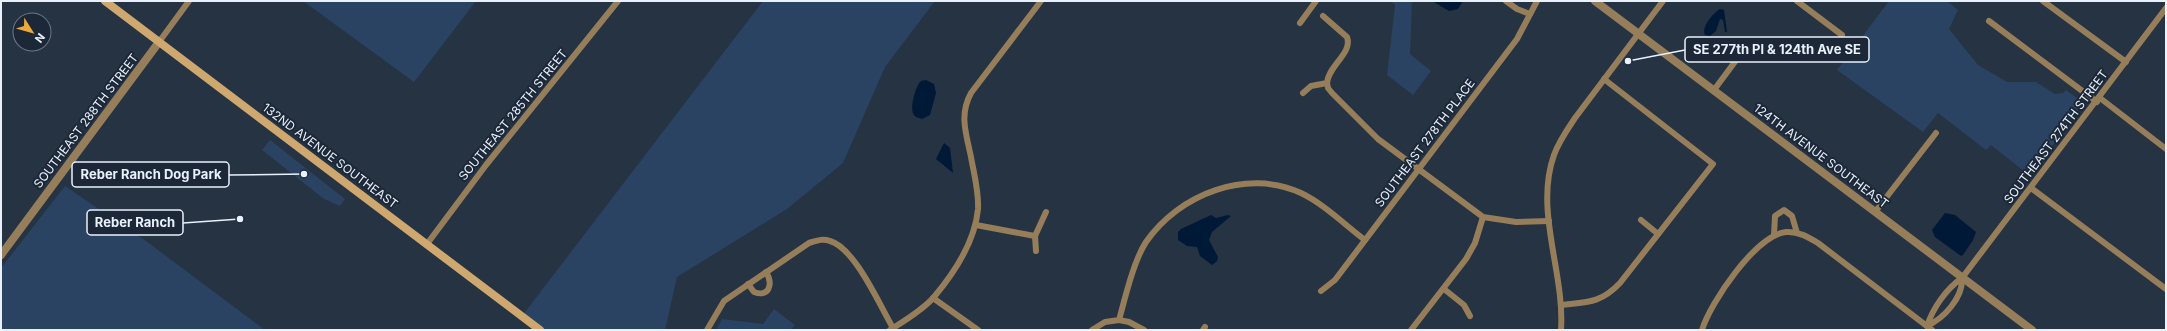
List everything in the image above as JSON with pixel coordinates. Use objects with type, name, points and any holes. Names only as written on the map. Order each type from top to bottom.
[{"type":"main road","name":"132ND AVENUE SOUTHEAST","points":[[105,1],[540,330]]},
{"type":"street","name":"SOUTHEAST 288TH STREET","points":[[1,255],[189,1]]},
{"type":"street","name":"SOUTHEAST 285TH STREET","points":[[427,244],[486,165],[618,1]]},
{"type":"street","points":[[707,330],[724,301],[808,243],[818,240],[830,241],[848,254],[892,329],[933,298],[963,256],[976,225],[977,192],[963,110],[971,92],[1041,1]]},
{"type":"street","points":[[1300,23],[1316,1]]},
{"type":"street","points":[[1506,1],[1517,9],[1530,14]]},
{"type":"street","name":"SOUTHEAST 278TH PLACE","points":[[1321,291],[1335,280],[1517,39],[1537,1]]},
{"type":"street","name":"124TH AVENUE SOUTHEAST","points":[[1595,1],[2032,330]]},
{"type":"street","points":[[1561,330],[1562,305],[1549,221],[1549,176],[1554,156],[1562,136],[1663,1]]},
{"type":"street","points":[[1797,1],[1842,35]]},
{"type":"street","points":[[2043,1],[2126,62]]},
{"type":"street","name":"SOUTHEAST 274TH STREET","points":[[1925,328],[1931,314],[1953,284],[1962,278],[2098,100],[2166,8]]},
{"type":"street","points":[[1323,16],[1343,32],[1349,42],[1347,49],[1330,73],[1327,83],[1328,88],[1378,139],[1483,217],[1516,222],[1549,221]]},
{"type":"street","points":[[1989,21],[2166,149]]},
{"type":"street","points":[[1714,90],[1737,59]]},
{"type":"street","points":[[1562,305],[1595,301],[1609,295],[1712,164],[1604,79]]},
{"type":"street","points":[[1303,93],[1311,86],[1327,83]]},
{"type":"street","points":[[1875,212],[1936,133]]},
{"type":"street","points":[[1118,320],[1146,243],[1171,216],[1187,204],[1223,187],[1241,184],[1277,185],[1303,194],[1365,240]]},
{"type":"street","points":[[2031,188],[2166,289]]},
{"type":"street","points":[[1774,235],[1775,216],[1784,210],[1792,216],[1797,233]]},
{"type":"street","points":[[1036,251],[1035,236],[1046,212]]},
{"type":"street","points":[[1411,330],[1469,254],[1475,243],[1483,217]]},
{"type":"street","points":[[1641,220],[1658,234]]},
{"type":"street","points":[[976,225],[1035,236]]},
{"type":"street","points":[[1702,330],[1715,301],[1752,252],[1774,235],[1786,232],[1797,233],[1818,243],[1925,328],[1932,330]]},
{"type":"street","points":[[748,284],[754,292],[766,292],[770,285],[770,281],[766,272]]},
{"type":"street","name":"SOUTHEAST 274TH STREET","points":[[1925,328],[1939,320],[1962,289],[1962,278]]},
{"type":"street","points":[[1444,288],[1464,305],[1470,316]]},
{"type":"street","points":[[933,298],[978,330]]},
{"type":"street","points":[[1092,330],[1105,322],[1118,320],[1129,322],[1144,330]]},
{"type":"shaded area","points":[[303,1],[476,1],[414,82]]},
{"type":"shaded area","points":[[763,1],[935,1],[885,67],[843,163],[787,209],[677,277],[665,330],[540,330],[522,316]]},
{"type":"shaded area","points":[[1391,1],[1412,1],[1410,54],[1431,71],[1413,95],[1387,75],[1395,5]]},
{"type":"shaded area","points":[[1432,1],[1463,1],[1458,9],[1449,11]]},
{"type":"shaded area","points":[[1889,1],[1947,1],[1958,10],[1949,29],[1978,65],[2007,82],[2036,82],[2055,94],[2063,93],[2066,90],[2084,103],[2030,176],[1991,145],[1986,150],[1938,113],[1923,132],[1837,70]]},
{"type":"shaded area","points":[[1720,9],[1724,10],[1727,32],[1725,32],[1723,20],[1720,19],[1716,31],[1710,36],[1705,35],[1704,32],[1706,24]]},
{"type":"shaded area","points":[[926,80],[934,84],[936,93],[930,115],[922,119],[914,115],[912,107],[915,92],[919,83]]},
{"type":"shaded area","points":[[270,140],[345,199],[340,206],[324,199],[262,150]]},
{"type":"shaded area","points":[[944,143],[950,148],[953,173],[936,159]]},
{"type":"shaded area","points":[[65,186],[146,241],[265,330],[1,330],[1,268]]},
{"type":"shaded area","points":[[1945,213],[1955,215],[1976,232],[1973,240],[1961,256],[1935,237],[1932,230]]},
{"type":"shaded area","points":[[1211,215],[1216,218],[1228,215],[1231,216],[1212,232],[1209,240],[1218,257],[1217,261],[1212,265],[1200,256],[1197,247],[1187,246],[1178,240],[1178,232],[1181,229]]},
{"type":"shaded area","points":[[774,309],[795,325],[791,330],[716,330],[722,319],[763,324]]},
{"type":"place","name":"SE 277th Pl & 124th Ave SE","points":[[1628,61]]},
{"type":"place","name":"Reber Ranch Dog Park","points":[[304,174]]},
{"type":"place","name":"Reber Ranch","points":[[240,219]]}]
